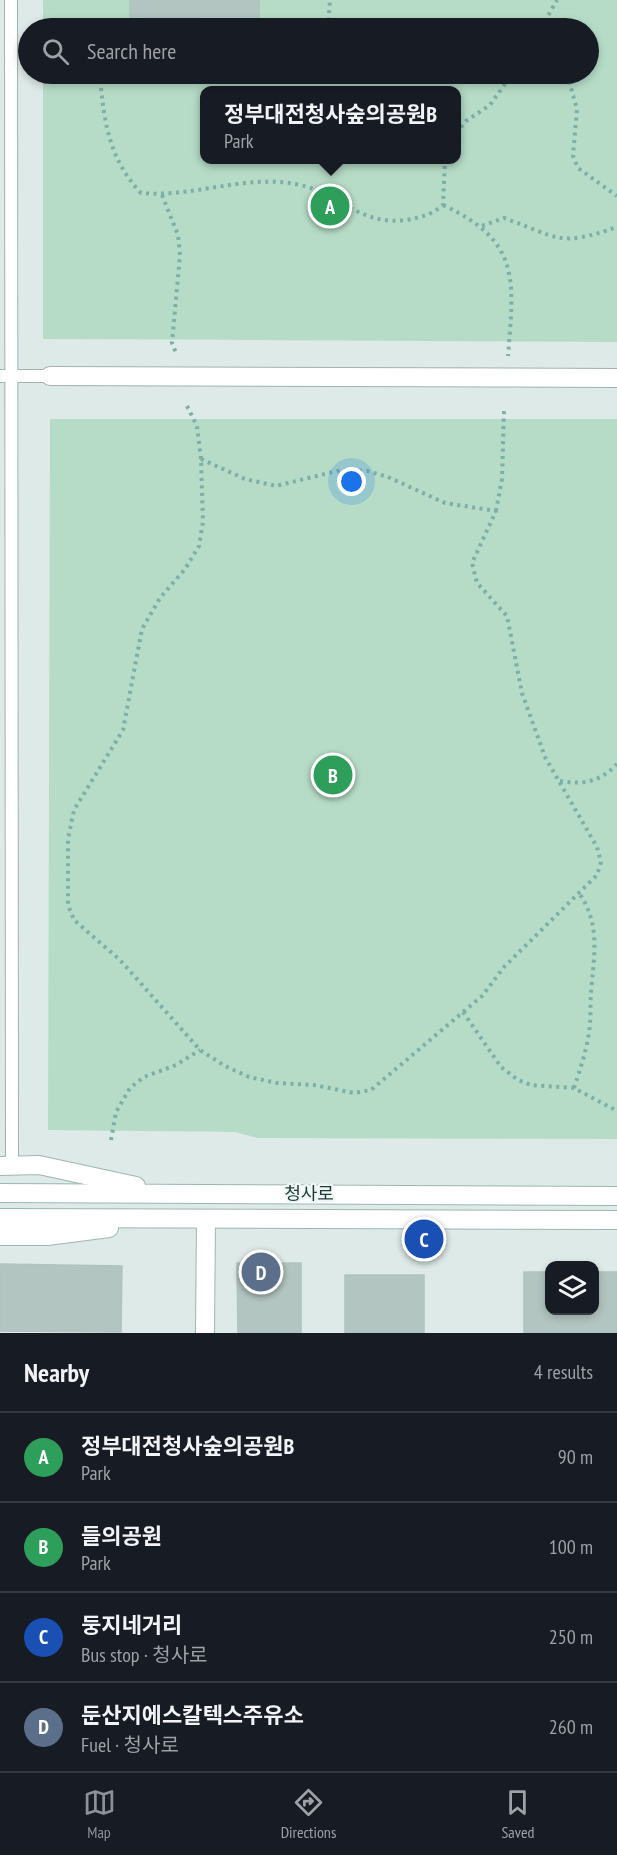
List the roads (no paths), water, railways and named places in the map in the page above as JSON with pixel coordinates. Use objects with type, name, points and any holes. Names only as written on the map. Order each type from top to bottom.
[{"type":"street","points":[[50,376],[617,378]]},
{"type":"street","points":[[6,1166],[39,1165],[172,1193]]},
{"type":"street","name":"청사로","points":[[0,1193],[617,1196]]},
{"type":"street","name":"청사로","points":[[0,1218],[617,1220]]},
{"type":"street","points":[[0,1236],[46,1236],[173,1219]]},
{"type":"street","points":[[205,1333],[206,1219]]},
{"type":"lane","points":[[6,1166],[5,376],[6,103],[10,0]]},
{"type":"lane","points":[[5,376],[50,376]]},
{"type":"place","name":"정부대전청사숲의공원B","points":[[330,206]]},
{"type":"place","name":"들의공원","points":[[333,775]]},
{"type":"place","name":"둥지네거리","points":[[424,1239]]},
{"type":"place","name":"둔산지에스칼텍스주유소","points":[[261,1272]]}]
